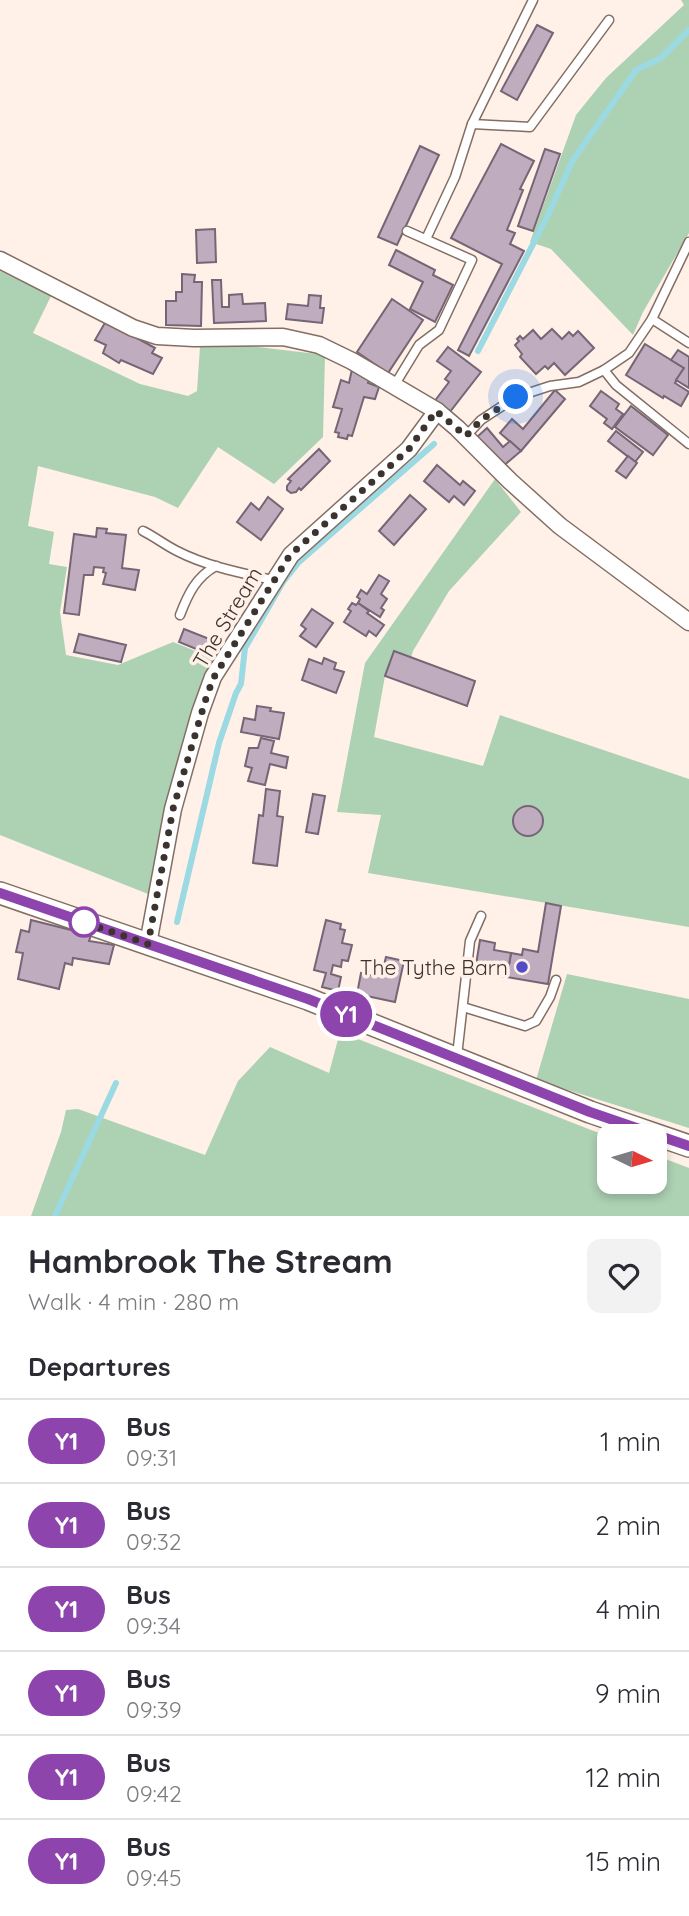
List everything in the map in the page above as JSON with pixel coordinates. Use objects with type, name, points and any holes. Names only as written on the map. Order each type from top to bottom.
[{"type":"main road","points":[[0,892],[308,999],[590,1112],[689,1146]]},
{"type":"street","points":[[0,260],[133,328],[157,336],[284,337],[319,345],[352,361],[436,411],[560,526],[689,622]]},
{"type":"street","name":"The Stream","points":[[148,944],[173,809],[200,713],[214,677],[290,555],[409,449],[436,411]]},
{"type":"lane","points":[[426,239],[455,177],[472,124],[533,0]]},
{"type":"lane","points":[[472,124],[530,127],[609,20]]},
{"type":"lane","points":[[394,386],[419,345],[439,330],[472,261],[408,231]]},
{"type":"lane","points":[[466,436],[481,420],[516,397],[550,386],[579,382],[604,370],[629,353],[652,319],[689,242]]},
{"type":"lane","points":[[652,319],[689,343]]},
{"type":"lane","points":[[604,370],[616,385],[689,444]]},
{"type":"lane","points":[[143,531],[175,550],[216,566],[273,580]]},
{"type":"lane","points":[[180,615],[196,582],[205,572],[216,566]]},
{"type":"lane","points":[[457,1059],[470,941],[481,916]]},
{"type":"lane","points":[[463,1007],[525,1026],[536,1021],[556,980]]},
{"type":"green space","points":[[681,0],[689,0],[689,233],[643,312],[633,335],[551,249],[530,242],[576,115],[606,78],[684,5]]},
{"type":"green space","points":[[0,271],[51,296],[33,333],[140,384],[188,396],[197,391],[200,347],[249,346],[325,355],[323,437],[274,484],[218,447],[178,508],[155,497],[38,466],[28,526],[54,532],[49,564],[67,567],[60,612],[66,655],[118,665],[173,642],[213,658],[201,692],[153,896],[0,835]]},
{"type":"green space","points":[[495,479],[521,512],[449,591],[411,658],[394,652],[385,676],[374,737],[483,766],[500,715],[689,779],[689,927],[368,873],[381,815],[337,812],[365,663]]},
{"type":"green space","points":[[567,974],[689,999],[689,1128],[536,1080]]},
{"type":"green space","points":[[340,1032],[597,1132],[597,1194],[667,1194],[667,1160],[689,1168],[689,1216],[31,1216],[61,1132],[66,1110],[78,1109],[205,1155],[238,1081],[270,1047],[329,1073]]},
{"type":"building","points":[[537,25],[553,33],[517,100],[501,91]]},
{"type":"building","points":[[501,144],[534,161],[520,189],[523,190],[507,230],[515,233],[510,244],[524,251],[469,356],[458,350],[502,264],[451,238]]},
{"type":"building","points":[[420,146],[439,155],[397,245],[378,237]]},
{"type":"building","points":[[545,149],[560,154],[533,231],[518,226]]},
{"type":"building","points":[[215,229],[216,262],[197,263],[196,230]]},
{"type":"building","points":[[396,250],[435,270],[433,275],[453,285],[435,322],[410,309],[423,282],[389,265]]},
{"type":"building","points":[[182,274],[195,275],[194,282],[202,282],[201,326],[166,325],[166,301],[176,301],[176,292],[182,292]]},
{"type":"building","points":[[212,280],[221,280],[222,307],[229,307],[229,295],[242,294],[243,304],[265,303],[266,321],[214,323]]},
{"type":"building","points":[[309,295],[321,296],[320,308],[324,308],[322,323],[286,319],[288,304],[308,306]]},
{"type":"building","points":[[392,299],[423,320],[388,373],[357,352]]},
{"type":"building","points":[[106,321],[155,348],[152,353],[162,358],[153,374],[121,360],[119,363],[103,353],[106,345],[95,340]]},
{"type":"building","points":[[552,329],[562,339],[569,332],[573,336],[578,331],[594,348],[565,375],[554,363],[548,369],[545,366],[536,374],[520,357],[522,354],[515,345],[520,336],[523,339],[533,330],[541,339]]},
{"type":"building","points":[[645,344],[684,368],[675,383],[689,392],[681,406],[626,375]]},
{"type":"building","points":[[448,347],[481,372],[449,413],[434,402],[449,382],[445,379],[451,371],[437,361]]},
{"type":"building","points":[[678,350],[689,357],[689,388],[676,380],[684,368],[671,360]]},
{"type":"building","points":[[352,369],[370,376],[368,383],[379,387],[375,399],[364,397],[352,436],[348,435],[347,439],[338,437],[339,433],[335,432],[342,409],[333,407],[341,380],[349,383]]},
{"type":"building","points":[[555,390],[565,399],[521,451],[500,433],[512,419],[523,429]]},
{"type":"building","points":[[601,391],[619,404],[616,409],[623,414],[612,429],[604,423],[607,419],[590,406]]},
{"type":"building","points":[[631,406],[668,435],[653,455],[615,427]]},
{"type":"building","points":[[487,428],[503,447],[510,441],[521,451],[502,467],[477,437]]},
{"type":"building","points":[[616,431],[643,452],[635,462],[608,441]]},
{"type":"building","points":[[319,449],[330,461],[301,490],[299,488],[291,493],[287,490],[291,481],[288,479]]},
{"type":"building","points":[[628,456],[637,463],[626,478],[616,471]]},
{"type":"building","points":[[437,465],[460,485],[463,481],[475,491],[464,505],[454,496],[449,502],[424,481]]},
{"type":"building","points":[[410,495],[426,509],[394,545],[379,531]]},
{"type":"building","points":[[268,497],[283,509],[261,540],[237,522],[251,503],[259,510]]},
{"type":"building","points":[[97,528],[107,529],[106,533],[126,535],[122,568],[139,570],[135,590],[103,584],[106,573],[103,572],[104,568],[94,567],[93,575],[84,575],[79,615],[64,613],[74,534],[96,537]]},
{"type":"building","points":[[379,575],[389,581],[381,594],[387,599],[381,608],[384,610],[380,617],[358,603],[360,599],[357,597],[361,590],[367,594]]},
{"type":"building","points":[[352,603],[358,603],[384,625],[376,636],[369,631],[366,636],[344,622],[351,611],[348,609]]},
{"type":"building","points":[[312,609],[333,623],[316,647],[300,636],[306,629],[301,625]]},
{"type":"building","points":[[184,629],[212,640],[206,653],[179,642]]},
{"type":"building","points":[[79,634],[126,645],[121,662],[74,652]]},
{"type":"building","points":[[394,651],[475,681],[467,706],[385,676]]},
{"type":"building","points":[[324,658],[336,663],[334,669],[344,672],[336,693],[302,680],[309,659],[322,664]]},
{"type":"building","points":[[257,706],[284,713],[279,739],[241,732],[244,718],[255,720]]},
{"type":"building","points":[[261,738],[274,741],[271,753],[288,757],[286,768],[270,764],[265,785],[248,781],[252,768],[245,766],[249,748],[258,748]]},
{"type":"building","points":[[266,789],[280,791],[277,816],[283,817],[277,866],[253,863],[259,815],[263,816]]},
{"type":"building","points":[[313,794],[325,796],[318,834],[306,832]]},
{"type":"building","points":[[528,806],[538,811],[543,821],[538,831],[528,836],[518,831],[513,821],[518,811]]},
{"type":"building","points":[[546,903],[561,906],[548,984],[507,977],[511,953],[522,955],[523,949],[538,952]]},
{"type":"building","points":[[31,920],[91,935],[89,941],[114,945],[109,964],[73,958],[72,965],[65,963],[59,989],[18,979],[23,953],[16,952],[21,930],[29,932]]},
{"type":"building","points":[[326,920],[341,924],[340,929],[345,930],[342,943],[352,945],[348,961],[342,960],[341,967],[333,965],[331,974],[341,977],[338,991],[322,987],[326,973],[314,970]]},
{"type":"building","points":[[480,940],[495,943],[494,950],[511,953],[507,977],[475,971]]},
{"type":"building","points":[[386,957],[404,961],[395,1002],[357,994],[361,973],[374,976],[376,968],[383,969]]},
{"type":"waterway","points":[[478,351],[547,217],[573,160],[636,70],[661,58],[689,30]]},
{"type":"waterway","points":[[177,922],[219,743],[241,684],[245,648],[283,582],[299,562],[434,444]]},
{"type":"waterway","points":[[55,1216],[116,1083]]},
{"type":"bus line","name":"Y1","points":[[0,893],[308,999],[590,1112],[689,1146]]},
{"type":"place","name":"The Tythe Barn","points":[[522,967]]},
{"type":"route","points":[[84,922],[74,919],[148,944],[173,809],[200,713],[214,677],[290,555],[409,449],[436,411],[466,436],[481,420],[516,397]]}]
